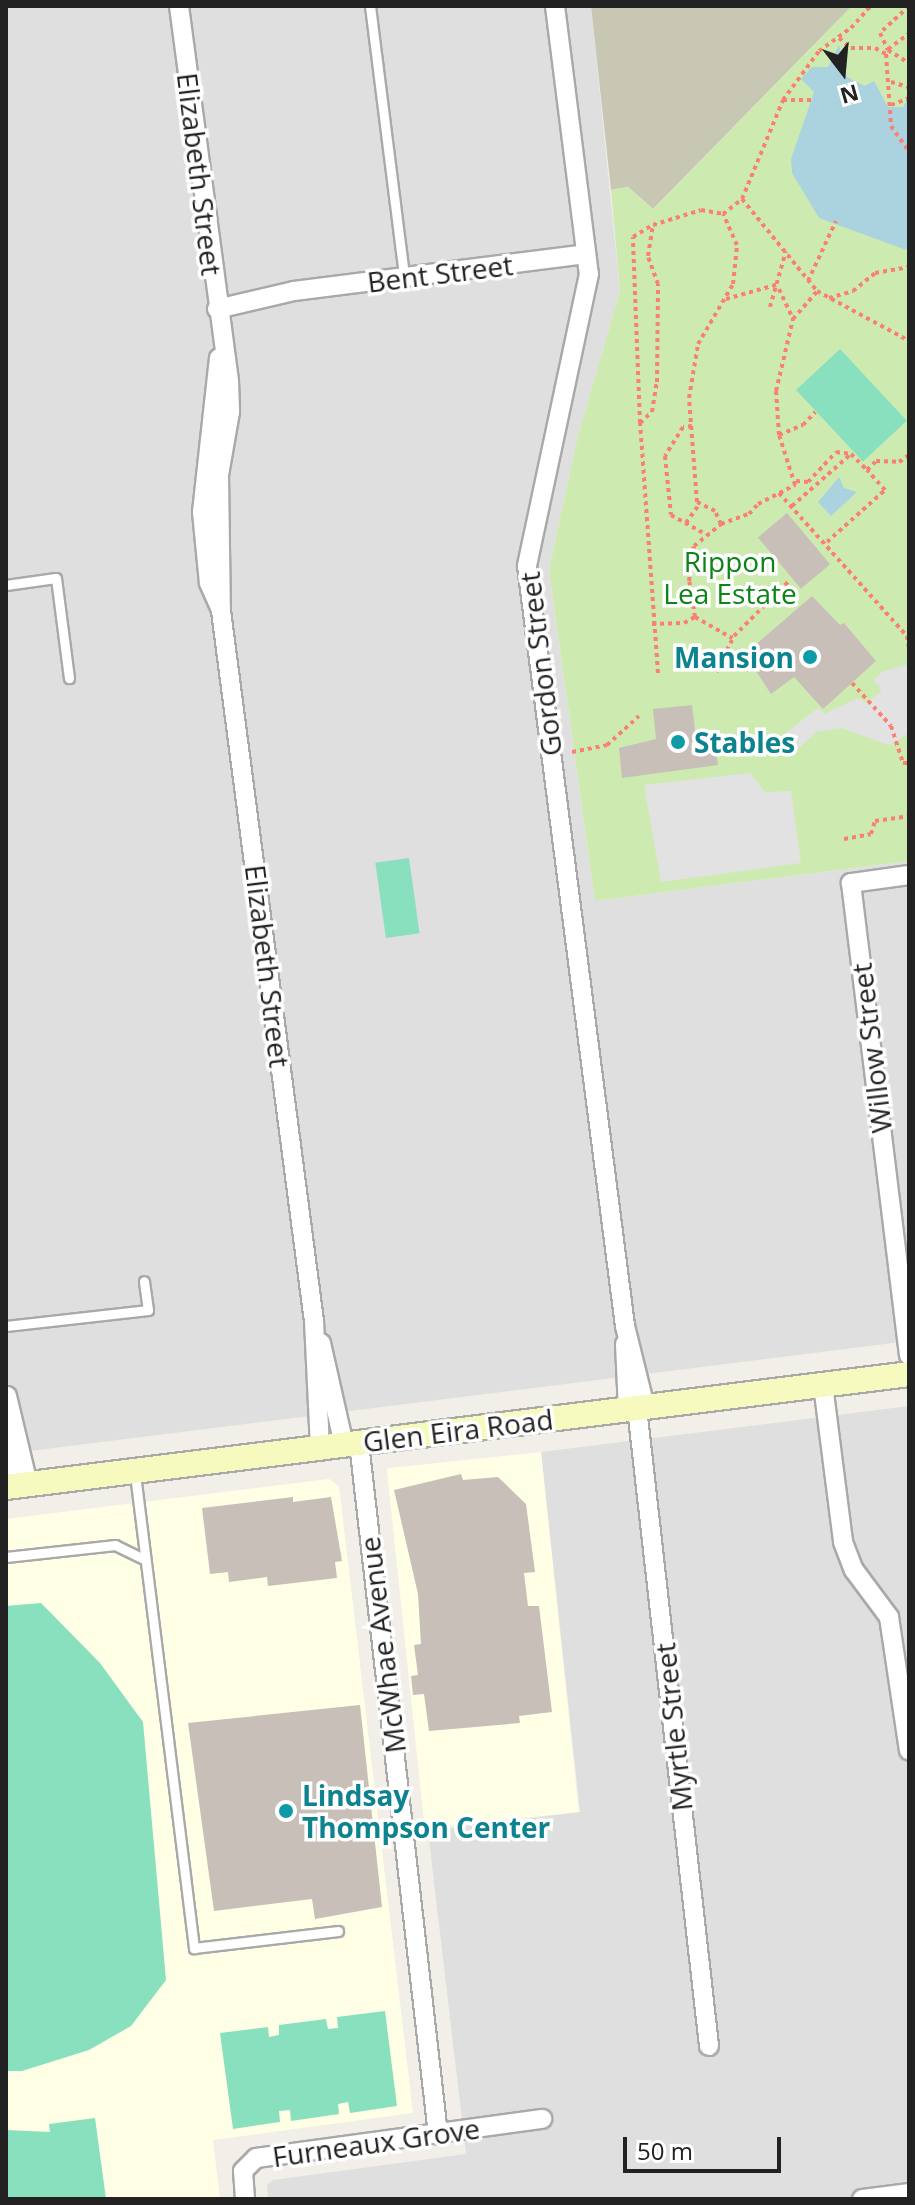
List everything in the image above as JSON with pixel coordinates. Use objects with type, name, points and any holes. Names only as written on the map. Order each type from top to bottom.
[{"type":"main road","name":"Glen Eira Road","points":[[15,1485],[909,1374]]},
{"type":"street","name":"Elizabeth Street","points":[[179,6],[230,412],[219,475],[221,611],[314,1321],[341,1445]]},
{"type":"street","name":"Gordon Street","points":[[555,6],[588,288],[527,566],[636,1408]]},
{"type":"street","name":"Bent Street","points":[[216,301],[586,254]]},
{"type":"street","name":"Willow Street","points":[[909,875],[851,883],[909,1355]]},
{"type":"street","points":[[823,1385],[843,1542],[854,1570],[889,1617],[909,1751]]},
{"type":"street","points":[[7,1390],[6,1437],[15,1485]]},
{"type":"street","points":[[7,1390],[15,1485]]},
{"type":"street","name":"Myrtle Street","points":[[636,1408],[709,2046]]},
{"type":"street","name":"McWhae Avenue","points":[[341,1445],[438,2134]]},
{"type":"street","name":"Furneaux Grove","points":[[245,2199],[243,2171],[256,2158],[542,2119]]},
{"type":"street","points":[[862,2199],[909,2193]]},
{"type":"lane","points":[[370,6],[404,277]]},
{"type":"lane","points":[[6,585],[56,578],[69,678]]},
{"type":"lane","points":[[6,1326],[148,1310],[144,1281]]},
{"type":"lane","points":[[134,1471],[194,1948],[338,1931]]},
{"type":"lane","points":[[6,1557],[115,1545],[144,1559]]},
{"type":"path","points":[[658,673],[652,624],[640,423],[633,237],[653,225],[701,210],[723,214],[742,199],[783,100],[819,51],[839,38],[871,6]]},
{"type":"path","points":[[909,6],[880,33],[891,82],[890,118],[898,142],[909,152]]},
{"type":"path","points":[[886,52],[909,34]]},
{"type":"path","points":[[839,38],[851,48],[886,52],[909,63]]},
{"type":"path","points":[[891,82],[909,87]]},
{"type":"path","points":[[891,105],[909,98]]},
{"type":"path","points":[[783,100],[812,100]]},
{"type":"path","points":[[742,199],[817,291],[909,341]]},
{"type":"path","points":[[686,523],[699,506],[689,398],[698,344],[733,284],[737,245],[723,214]]},
{"type":"path","points":[[808,281],[836,221]]},
{"type":"path","points":[[640,423],[652,412],[657,382],[658,284],[648,256],[653,225]]},
{"type":"path","points":[[770,307],[779,286],[786,251]]},
{"type":"path","points":[[829,298],[853,291],[875,273],[909,267]]},
{"type":"path","points":[[724,300],[779,286]]},
{"type":"path","points":[[779,286],[793,319]]},
{"type":"path","points":[[796,481],[779,435],[776,391],[793,319],[817,291]]},
{"type":"path","points":[[779,435],[803,425],[815,412]]},
{"type":"path","points":[[692,426],[683,427],[665,456],[671,515],[704,533]]},
{"type":"path","points":[[695,617],[689,581],[694,546],[704,533],[749,514],[796,481],[808,482],[841,449],[851,454],[885,490],[827,542]]},
{"type":"path","points":[[792,506],[851,454]]},
{"type":"path","points":[[867,470],[876,461],[899,462],[909,455]]},
{"type":"path","points":[[779,493],[827,542],[907,636],[909,649]]},
{"type":"path","points":[[699,506],[715,511],[721,524]]},
{"type":"path","points":[[716,672],[732,638],[789,581]]},
{"type":"path","points":[[652,624],[684,623],[695,617]]},
{"type":"path","points":[[695,617],[732,638]]},
{"type":"path","points":[[852,683],[884,716],[903,763],[909,763]]},
{"type":"path","points":[[572,752],[607,745],[639,716]]},
{"type":"path","points":[[844,839],[871,834],[875,821],[909,816]]},
{"type":"shaded area","points":[[6,6],[591,6],[620,290],[577,439],[549,570],[595,901],[909,861],[909,1341],[6,1454]]},
{"type":"shaded area","points":[[591,6],[852,6],[653,209],[628,187],[611,190]]},
{"type":"shaded area","points":[[909,664],[909,732],[900,739],[888,745],[842,728],[816,732],[798,749],[783,735],[818,708],[824,714],[858,698],[866,703],[882,691],[874,680],[882,672]]},
{"type":"shaded area","points":[[750,773],[765,792],[791,791],[801,863],[661,882],[644,785]]},
{"type":"shaded area","points":[[909,1406],[909,2199],[268,2199],[267,2185],[273,2180],[466,2154],[428,1831],[580,1812],[541,1452]]},
{"type":"shaded area","points":[[541,1452],[579,1812],[425,1828],[387,1468]]},
{"type":"shaded area","points":[[329,1479],[339,1486],[413,2113],[213,2140],[220,2199],[6,2199],[6,1519]]},
{"type":"green space","name":"Rippon Lea Estate","points":[[852,6],[909,6],[909,861],[595,901],[549,570],[577,439],[620,290],[611,190],[628,187],[653,209]]},
{"type":"green space","points":[[840,349],[907,421],[863,462],[796,390]]},
{"type":"green space","points":[[409,858],[420,933],[386,938],[375,863]]},
{"type":"green space","points":[[41,1603],[100,1663],[143,1722],[166,1980],[131,2026],[89,2050],[22,2071],[6,2071],[6,1606]]},
{"type":"green space","points":[[385,2011],[397,2106],[350,2113],[348,2102],[338,2104],[339,2114],[291,2121],[290,2110],[279,2111],[280,2122],[233,2129],[220,2033],[268,2027],[269,2037],[279,2035],[279,2025],[326,2019],[328,2029],[338,2028],[337,2017]]},
{"type":"green space","points":[[95,2118],[106,2199],[6,2199],[6,2130],[50,2132],[49,2124]]},
{"type":"water","points":[[839,45],[847,77],[865,86],[874,81],[888,107],[903,107],[909,96],[909,251],[819,218],[792,173],[791,159],[814,92],[801,79],[812,67],[828,67]]},
{"type":"water","points":[[839,477],[844,488],[857,492],[831,516],[818,502]]},
{"type":"building","points":[[787,513],[830,564],[801,589],[758,537]]},
{"type":"building","name":"Mansion","points":[[812,596],[840,625],[844,623],[876,661],[823,709],[794,677],[771,694],[745,654]]},
{"type":"building","name":"Stables","points":[[692,705],[696,738],[714,735],[718,765],[622,778],[619,748],[656,739],[653,709]]},
{"type":"building","points":[[461,1474],[463,1480],[498,1477],[526,1504],[535,1572],[524,1573],[528,1606],[539,1606],[552,1712],[519,1716],[520,1723],[429,1731],[424,1694],[413,1695],[411,1676],[418,1675],[414,1645],[421,1644],[418,1594],[394,1490]]},
{"type":"building","points":[[293,1497],[293,1502],[331,1497],[342,1561],[335,1562],[337,1578],[268,1586],[267,1577],[229,1582],[228,1572],[210,1574],[202,1508]]},
{"type":"building","name":"Lindsay Thompson Center","points":[[360,1705],[382,1907],[315,1919],[312,1899],[214,1911],[188,1723]]},
{"type":"place","name":"Mansion","points":[[810,657]]},
{"type":"place","name":"Stables","points":[[678,742]]},
{"type":"place","name":"Lindsay Thompson Center","points":[[286,1811]]}]
